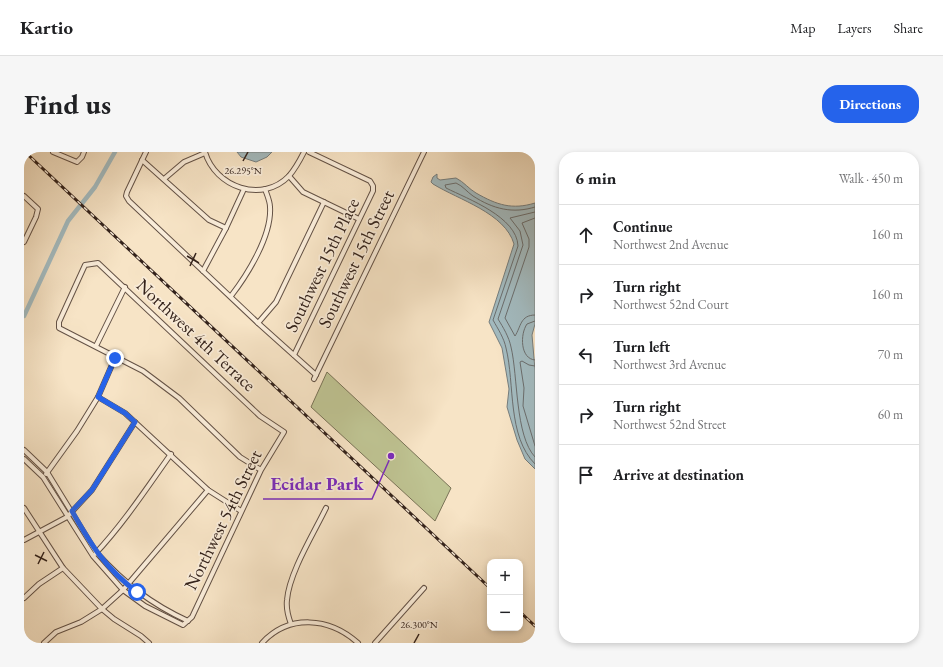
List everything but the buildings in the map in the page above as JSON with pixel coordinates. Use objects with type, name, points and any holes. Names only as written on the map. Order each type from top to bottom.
[{"type":"street","points":[[53,152],[76,162],[82,157],[84,152]]},
{"type":"street","points":[[146,152],[126,196],[203,271],[294,355]]},
{"type":"street","points":[[164,179],[184,162],[205,153],[211,166],[235,187],[244,189],[265,189],[279,183],[289,176],[304,152]]},
{"type":"street","name":"Southwest 15th Place","points":[[294,355],[373,191],[373,186],[370,181],[309,152]]},
{"type":"street","name":"Southwest 15th Street","points":[[294,355],[315,377],[424,152]]},
{"type":"street","points":[[142,160],[209,220],[226,228]]},
{"type":"street","points":[[289,176],[304,192],[359,219]]},
{"type":"street","points":[[203,271],[226,228],[244,189]]},
{"type":"street","points":[[231,296],[243,280],[267,230],[270,206],[265,189]]},
{"type":"street","points":[[24,196],[38,209],[36,217],[24,242]]},
{"type":"street","points":[[258,323],[276,302],[324,202]]},
{"type":"street","name":"Northwest 4th Terrace","points":[[96,346],[59,328],[59,322],[85,265],[98,262],[260,416],[284,432]]},
{"type":"street","points":[[125,287],[96,346],[115,358],[143,371],[179,398],[240,457],[261,470]]},
{"type":"street","points":[[43,477],[77,432],[98,397],[115,358]]},
{"type":"street","points":[[98,397],[125,413],[171,454],[208,490],[241,511]]},
{"type":"street","points":[[24,540],[67,517],[92,490],[135,422]]},
{"type":"street","name":"Northwest 54th Street","points":[[188,621],[261,470],[284,432]]},
{"type":"street","points":[[24,450],[47,472],[72,511],[94,554],[127,585],[167,611],[188,621]]},
{"type":"street","points":[[94,554],[116,531],[171,454]]},
{"type":"street","points":[[24,459],[43,477],[67,517],[123,590],[145,606],[183,624],[188,621]]},
{"type":"street","points":[[44,643],[56,632],[81,622],[102,609],[123,590],[208,490]]},
{"type":"street","points":[[24,508],[41,531],[63,568],[102,609],[148,643]]},
{"type":"street","points":[[291,624],[288,614],[288,594],[295,573],[326,508]]},
{"type":"street","points":[[24,598],[39,584],[63,568]]},
{"type":"street","points":[[375,643],[424,588]]},
{"type":"street","points":[[262,643],[271,633],[291,624],[303,621],[336,628],[358,643]]},
{"type":"green space","points":[[327,372],[451,488],[435,521],[311,407]]},
{"type":"water","points":[[237,152],[272,152],[267,157],[256,162],[241,157]]},
{"type":"water","points":[[437,174],[437,178],[440,180],[456,178],[462,181],[471,190],[491,201],[512,206],[535,203],[535,324],[532,335],[535,370],[535,469],[525,459],[517,440],[507,407],[509,389],[502,348],[489,322],[514,244],[509,233],[491,216],[480,208],[433,184],[431,182],[433,177]]},
{"type":"waterway","points":[[24,316],[68,221],[95,187],[115,152]]},
{"type":"railway","points":[[25,152],[487,585]]},
{"type":"railway","points":[[523,615],[535,626]]},
{"type":"place","name":"Ecidar Park","points":[[391,456]]},
{"type":"route","points":[[115,358],[98,397],[125,413],[135,422],[92,490],[72,511],[96,552],[104,562],[127,585],[137,592]]}]
